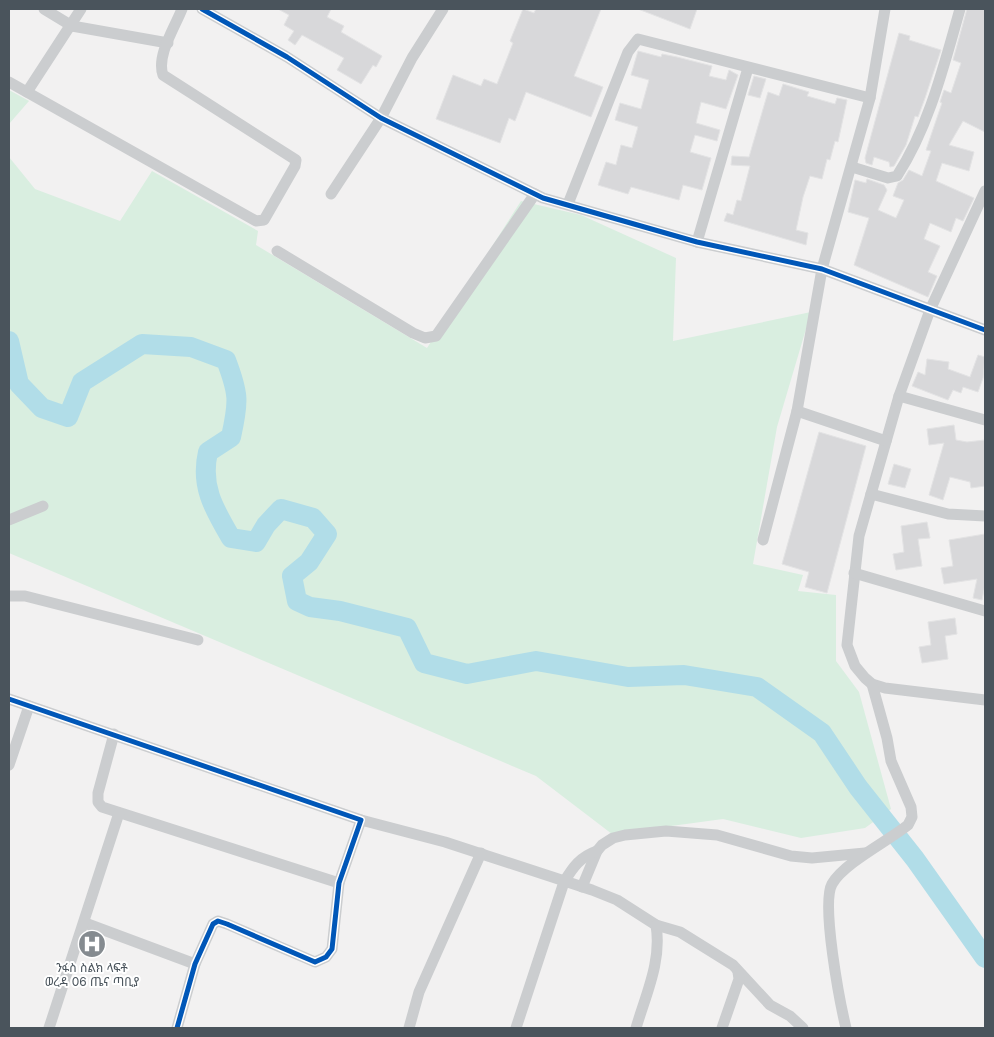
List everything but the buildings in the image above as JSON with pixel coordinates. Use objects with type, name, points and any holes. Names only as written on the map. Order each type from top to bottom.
[{"type":"street","points":[[44,9],[72,26],[168,43]]},
{"type":"street","points":[[27,92],[72,26],[81,9]]},
{"type":"street","points":[[9,82],[256,221],[264,220],[295,166],[296,160],[163,75],[161,69],[162,58],[182,9]]},
{"type":"street","points":[[202,9],[287,57],[381,118],[535,194],[696,242],[822,269],[930,310],[985,328]]},
{"type":"street","points":[[331,194],[381,118],[412,58],[443,9]]},
{"type":"street","points":[[763,540],[797,411],[822,269],[870,98],[885,9]]},
{"type":"street","points":[[852,167],[888,178],[896,176],[918,133],[938,84],[960,9]]},
{"type":"street","points":[[568,204],[628,52],[638,39],[870,98]]},
{"type":"street","points":[[696,242],[748,68]]},
{"type":"street","points":[[846,1028],[837,991],[828,903],[831,885],[841,873],[908,825],[912,817],[911,807],[891,761],[887,738],[872,684],[855,666],[847,644],[859,536],[899,396],[930,310],[985,191]]},
{"type":"street","points":[[277,251],[413,333],[425,338],[436,336],[535,194]]},
{"type":"street","points":[[899,396],[985,420]]},
{"type":"street","points":[[797,411],[886,441]]},
{"type":"street","points":[[871,494],[948,514],[985,516]]},
{"type":"street","points":[[9,520],[44,506]]},
{"type":"street","points":[[854,573],[985,611]]},
{"type":"street","points":[[10,593],[198,640]]},
{"type":"street","points":[[872,684],[885,688],[985,700]]},
{"type":"street","points":[[9,699],[361,820],[481,853],[617,900],[656,925],[680,932],[733,966],[770,1005],[790,1016],[803,1028]]},
{"type":"street","points":[[9,765],[29,706]]},
{"type":"street","points":[[114,734],[98,793],[98,802],[102,807],[339,883]]},
{"type":"street","points":[[49,1028],[85,924],[119,813]]},
{"type":"street","points":[[177,1028],[195,964],[212,924],[218,922],[315,962],[321,961],[332,949],[339,883],[361,820]]},
{"type":"street","points":[[582,887],[597,851],[602,845],[619,836],[674,832],[717,835],[791,856],[812,858],[867,853]]},
{"type":"street","points":[[516,1028],[564,882],[575,865],[585,855],[597,851]]},
{"type":"street","points":[[409,1028],[419,992],[481,853]]},
{"type":"street","points":[[85,924],[195,964]]},
{"type":"street","points":[[636,1028],[658,958],[659,942],[656,925]]},
{"type":"street","points":[[722,1028],[739,979],[738,972]]},
{"type":"green space","points":[[9,90],[29,101],[9,124]]},
{"type":"green space","points":[[9,157],[35,189],[120,221],[152,171],[258,231],[256,245],[427,348],[521,201],[581,215],[676,258],[673,341],[811,312],[777,427],[753,564],[803,575],[798,591],[836,595],[836,661],[859,692],[891,809],[865,828],[801,838],[723,819],[612,834],[536,776],[9,553]]},
{"type":"waterway","points":[[9,341],[19,384],[42,408],[68,417],[82,382],[142,344],[191,347],[226,360],[235,390],[235,415],[231,437],[208,452],[206,476],[207,487],[214,507],[231,538],[256,542],[266,525],[281,509],[313,518],[327,534],[309,562],[292,576],[297,601],[310,607],[340,611],[407,628],[424,663],[467,674],[536,661],[628,677],[684,675],[757,687],[822,733],[858,787],[915,859],[985,958]]},
{"type":"cycle path","points":[[202,9],[287,57],[381,118],[543,198],[697,242],[822,269],[985,330]]},
{"type":"cycle path","points":[[9,699],[361,820],[339,883],[332,949],[326,957],[315,962],[218,921],[213,924],[195,964],[177,1028]]},
{"type":"place","name":"ንፋስ ስልክ ላፍቶ ወረዳ 06 ጤና ጣቢያ","points":[[92,944]]}]
